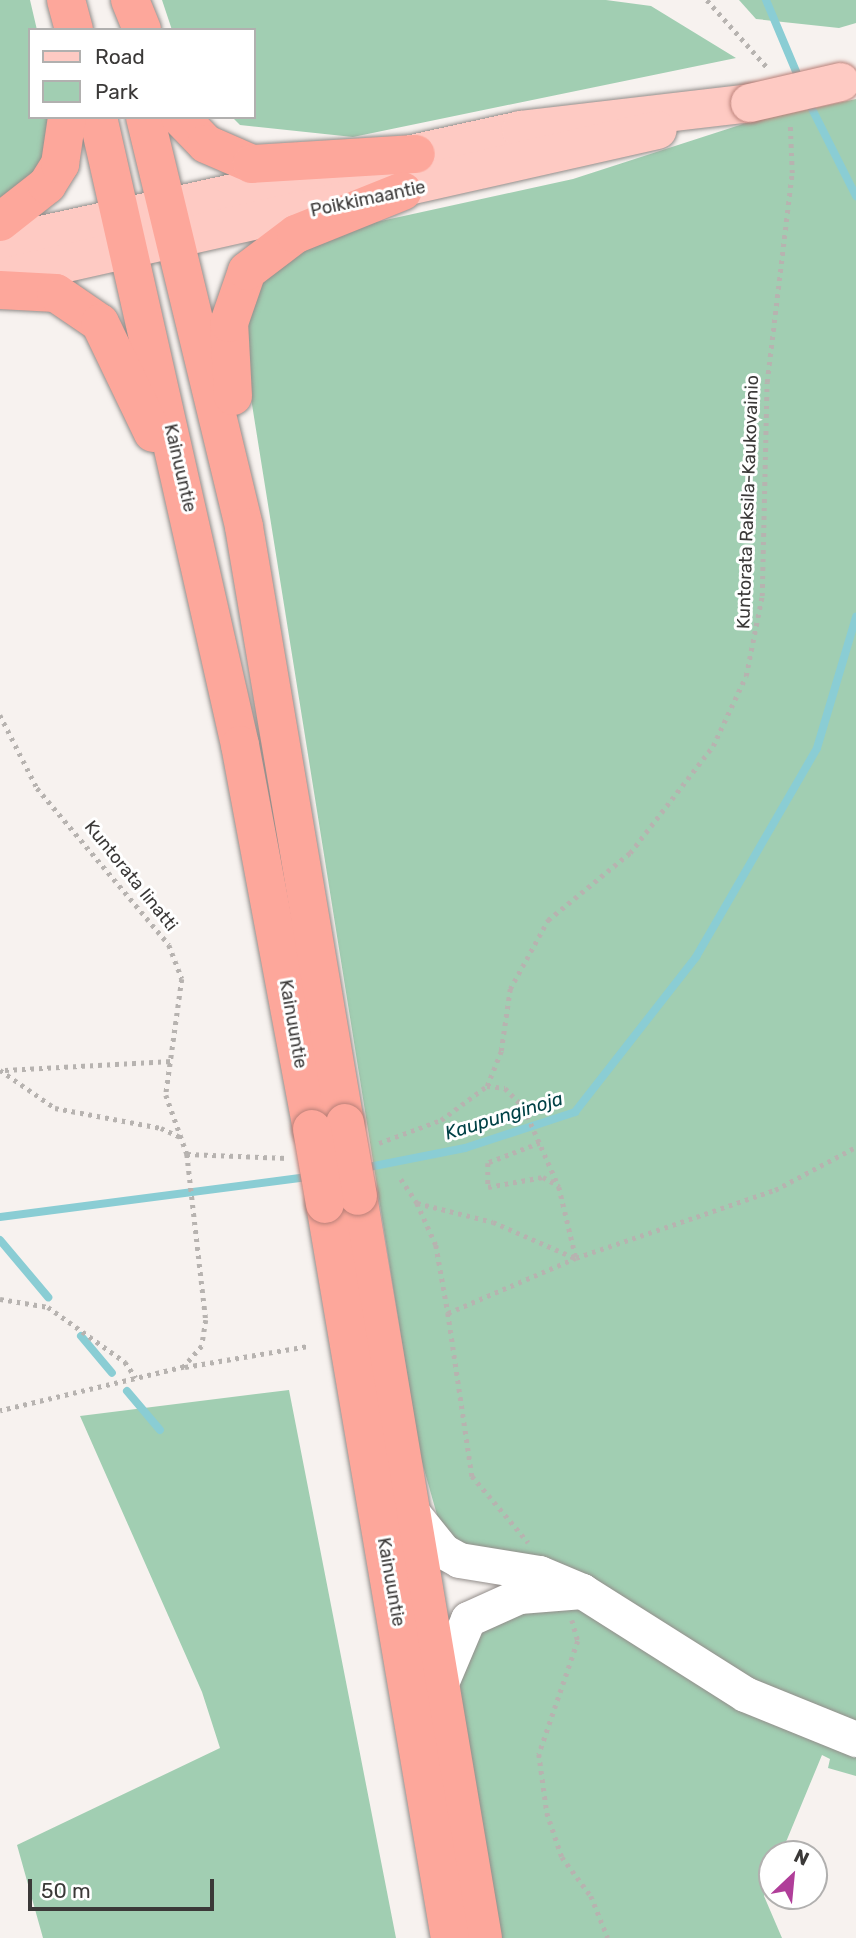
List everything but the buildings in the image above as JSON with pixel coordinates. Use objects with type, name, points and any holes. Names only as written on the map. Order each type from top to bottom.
[{"type":"highway","points":[[50,0],[55,28]]},
{"type":"highway","points":[[66,0],[73,28]]},
{"type":"highway","points":[[114,0],[121,28]]},
{"type":"highway","points":[[130,0],[141,28]]},
{"type":"highway","points":[[0,222],[47,185],[60,164],[67,119]]},
{"type":"highway","name":"Kainuuntie","points":[[98,119],[127,234],[329,1126]]},
{"type":"highway","name":"Kainuuntie","points":[[146,119],[254,586],[329,1126],[450,1938]]},
{"type":"highway","points":[[182,119],[206,144],[252,164],[416,154]]},
{"type":"highway","points":[[254,586],[228,352],[233,297],[266,252],[403,191]]},
{"type":"highway","points":[[0,290],[56,293],[100,323],[138,392],[206,589]]},
{"type":"highway","name":"Kainuuntie","points":[[342,1200],[410,1510],[483,1938]]},
{"type":"main road","name":"Poikkimaantie","points":[[172,224],[403,191],[575,153],[742,105],[849,81]]},
{"type":"main road","name":"Poikkimaantie","points":[[0,278],[127,234],[172,224],[416,154],[580,120],[742,105]]},
{"type":"main road","name":"Poikkimaantie","points":[[0,244],[127,234]]},
{"type":"lane","points":[[410,1510],[443,1551],[459,1560],[568,1588],[745,1694],[856,1739]]},
{"type":"lane","points":[[441,1683],[468,1619],[519,1596],[568,1588]]},
{"type":"path","points":[[707,0],[770,71]]},
{"type":"path","name":"Kuntorata Raksila-Kaukovainio","points":[[390,1139],[465,1107],[486,1086],[501,1051],[510,989],[548,920],[630,853],[713,746],[746,676],[762,596],[773,286],[792,173],[787,115]]},
{"type":"path","name":"Kuntorata Iinatti","points":[[0,715],[37,788],[169,945],[182,979],[166,1096],[187,1154],[206,1320],[202,1346],[184,1367]]},
{"type":"path","points":[[2,1070],[172,1061]]},
{"type":"path","points":[[2,1070],[55,1108],[161,1128],[183,1139]]},
{"type":"path","points":[[486,1086],[505,1088],[525,1111],[559,1187],[576,1258]]},
{"type":"path","points":[[540,1143],[488,1163],[488,1187],[543,1177],[559,1187]]},
{"type":"path","points":[[448,1313],[576,1258],[775,1190],[856,1147]]},
{"type":"path","points":[[401,1179],[417,1203],[436,1245],[471,1476],[568,1588],[578,1641],[539,1754],[547,1813],[562,1857],[591,1896],[608,1938]]},
{"type":"path","points":[[417,1203],[493,1222],[576,1258]]},
{"type":"path","points":[[0,1299],[48,1307],[125,1362],[136,1378]]},
{"type":"path","points":[[0,1411],[184,1367],[308,1346]]},
{"type":"green space","points":[[0,0],[30,0],[37,28],[28,28],[28,119],[55,119],[47,162],[0,206]]},
{"type":"green space","points":[[162,0],[606,0],[651,6],[736,58],[353,137],[240,125],[234,119],[256,119],[256,28],[171,28]]},
{"type":"green space","points":[[739,0],[856,0],[856,23],[839,28],[756,19]]},
{"type":"green space","points":[[856,99],[856,1776],[828,1768],[830,1759],[822,1755],[787,1840],[758,1840],[758,1910],[770,1910],[782,1938],[501,1938],[457,1689],[475,1633],[526,1606],[441,1529],[420,1455],[242,342],[252,297],[276,261],[358,226],[573,179],[746,123]]},
{"type":"green space","points":[[289,1390],[396,1938],[43,1938],[17,1845],[220,1748],[202,1692],[80,1416]]},
{"type":"waterway","name":"Kaupunginoja","points":[[766,0],[800,81]]},
{"type":"waterway","name":"Kaupunginoja","points":[[807,99],[856,196]]},
{"type":"waterway","name":"Kaupunginoja","points":[[364,1168],[465,1148],[575,1112],[696,957],[817,748],[856,617]]},
{"type":"waterway","name":"Kaupunginoja","points":[[0,1217],[309,1177]]},
{"type":"waterway","points":[[0,1240],[48,1297]]},
{"type":"waterway","points":[[81,1336],[112,1373]]},
{"type":"waterway","points":[[127,1391],[160,1430]]}]
